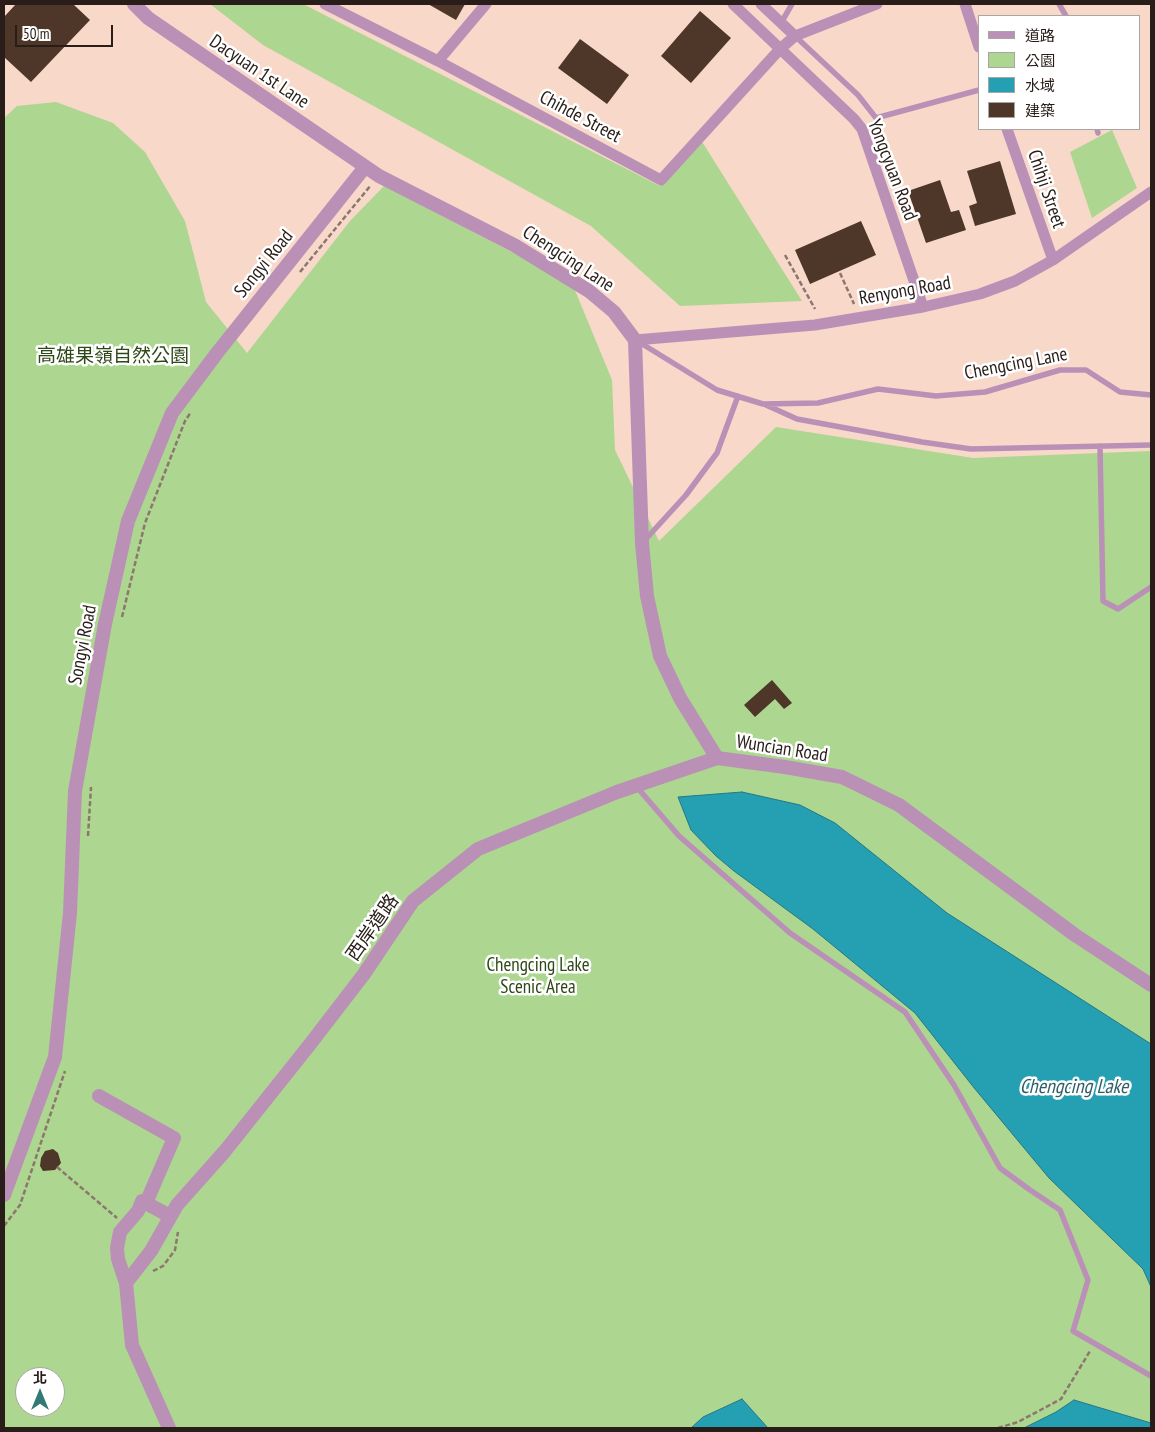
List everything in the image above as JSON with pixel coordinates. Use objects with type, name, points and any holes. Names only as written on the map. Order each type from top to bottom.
[{"type":"street","name":"Dacyuan 1st Lane","points":[[134,4],[148,18],[365,167]]},
{"type":"street","name":"Chihde Street","points":[[326,4],[438,61],[661,180],[780,49]]},
{"type":"street","points":[[438,61],[486,4]]},
{"type":"street","name":"Yongcyuan Road","points":[[733,4],[854,119],[862,129],[924,307]]},
{"type":"street","points":[[760,4],[795,36]]},
{"type":"street","points":[[780,49],[795,36],[877,4]]},
{"type":"street","points":[[965,4],[978,44]]},
{"type":"street","name":"Chihji Street","points":[[1007,130],[1053,260]]},
{"type":"street","name":"Chengcing Lane","points":[[365,167],[379,176],[514,244],[589,291],[614,312],[636,340]]},
{"type":"street","name":"Songyi Road","points":[[4,1195],[55,1057],[70,913],[75,790],[105,624],[128,521],[172,413],[217,353],[365,167]]},
{"type":"street","name":"Renyong Road","points":[[636,340],[815,325],[924,307],[980,294],[1014,281],[1053,260],[1151,192]]},
{"type":"street","name":"Wuncian Road","points":[[636,340],[642,543],[647,596],[660,656],[680,698],[717,758],[842,777],[899,805],[1075,934],[1151,985]]},
{"type":"street","name":"西岸道路","points":[[126,1283],[151,1251],[177,1205],[225,1151],[311,1043],[364,974],[413,901],[478,849],[636,786],[717,758]]},
{"type":"street","points":[[99,1096],[174,1138],[146,1203]]},
{"type":"street","points":[[169,1428],[132,1344],[126,1283],[118,1259],[117,1248],[120,1232],[138,1211],[142,1200],[170,1216]]},
{"type":"lane","points":[[781,23],[792,4]]},
{"type":"lane","points":[[1059,4],[1065,15]]},
{"type":"lane","points":[[795,36],[858,95],[876,118],[978,90]]},
{"type":"lane","name":"Chengcing Lane","points":[[636,340],[717,390],[763,404],[797,419],[971,449],[1151,445]]},
{"type":"lane","name":"Chengcing Lane","points":[[763,404],[818,403],[878,389],[936,396],[985,392],[1060,370],[1086,370],[1120,392],[1151,395]]},
{"type":"lane","points":[[642,543],[686,495],[717,453],[738,396]]},
{"type":"lane","points":[[1100,446],[1103,600],[1118,609],[1151,587]]},
{"type":"lane","points":[[636,786],[679,836],[790,933],[906,1012],[954,1085],[1000,1168],[1060,1210],[1088,1280],[1073,1331],[1151,1376]]},
{"type":"path","points":[[296,277],[379,176]]},
{"type":"path","points":[[785,256],[815,309]]},
{"type":"path","points":[[840,273],[854,304]]},
{"type":"path","points":[[121,619],[145,523],[185,421],[195,406]]},
{"type":"path","points":[[88,837],[92,780]]},
{"type":"path","points":[[4,1226],[20,1205],[66,1069]]},
{"type":"path","points":[[57,1167],[126,1225]]},
{"type":"path","points":[[998,1428],[1018,1422],[1062,1398],[1094,1344]]},
{"type":"green space","points":[[210,4],[303,4],[660,186],[701,140],[802,301],[680,306],[591,226],[263,45]]},
{"type":"green space","name":"Chengcing Lake Scenic Area","points":[[56,102],[113,123],[145,152],[185,221],[206,302],[247,353],[350,221],[384,186],[572,283],[612,380],[615,450],[659,541],[776,427],[973,458],[1151,451],[1151,1428],[4,1428],[4,118],[17,106]]},
{"type":"green space","points":[[1112,130],[1137,188],[1092,218],[1070,152]]},
{"type":"water","name":"Chengcing Lake","points":[[742,792],[800,805],[835,823],[947,913],[1151,1044],[1151,1287],[1143,1269],[1049,1178],[915,1013],[813,929],[716,856],[691,830],[678,797]]},
{"type":"water","points":[[742,1399],[768,1428],[691,1428],[703,1417]]},
{"type":"water","points":[[1074,1400],[1151,1423],[1151,1428],[1024,1428],[1056,1412]]},
{"type":"building","points":[[16,4],[73,4],[90,20],[31,82],[4,57],[4,17]]},
{"type":"building","points":[[428,4],[465,4],[456,20]]},
{"type":"building","points":[[700,11],[731,38],[691,83],[661,56]]},
{"type":"building","points":[[580,39],[629,75],[607,104],[558,68]]},
{"type":"building","points":[[1000,161],[1016,214],[975,226],[969,206],[977,203],[967,171]]},
{"type":"building","points":[[940,180],[951,212],[959,210],[966,230],[926,243],[908,191]]},
{"type":"building","points":[[861,221],[876,255],[810,284],[795,250]]},
{"type":"building","points":[[772,680],[792,703],[784,709],[775,699],[755,717],[744,705]]},
{"type":"building","points":[[53,1149],[58,1153],[61,1163],[55,1170],[43,1171],[40,1166],[41,1158],[45,1151]]},
{"type":"park label","name":"高雄果嶺自然公園","points":[[113,357]]}]
